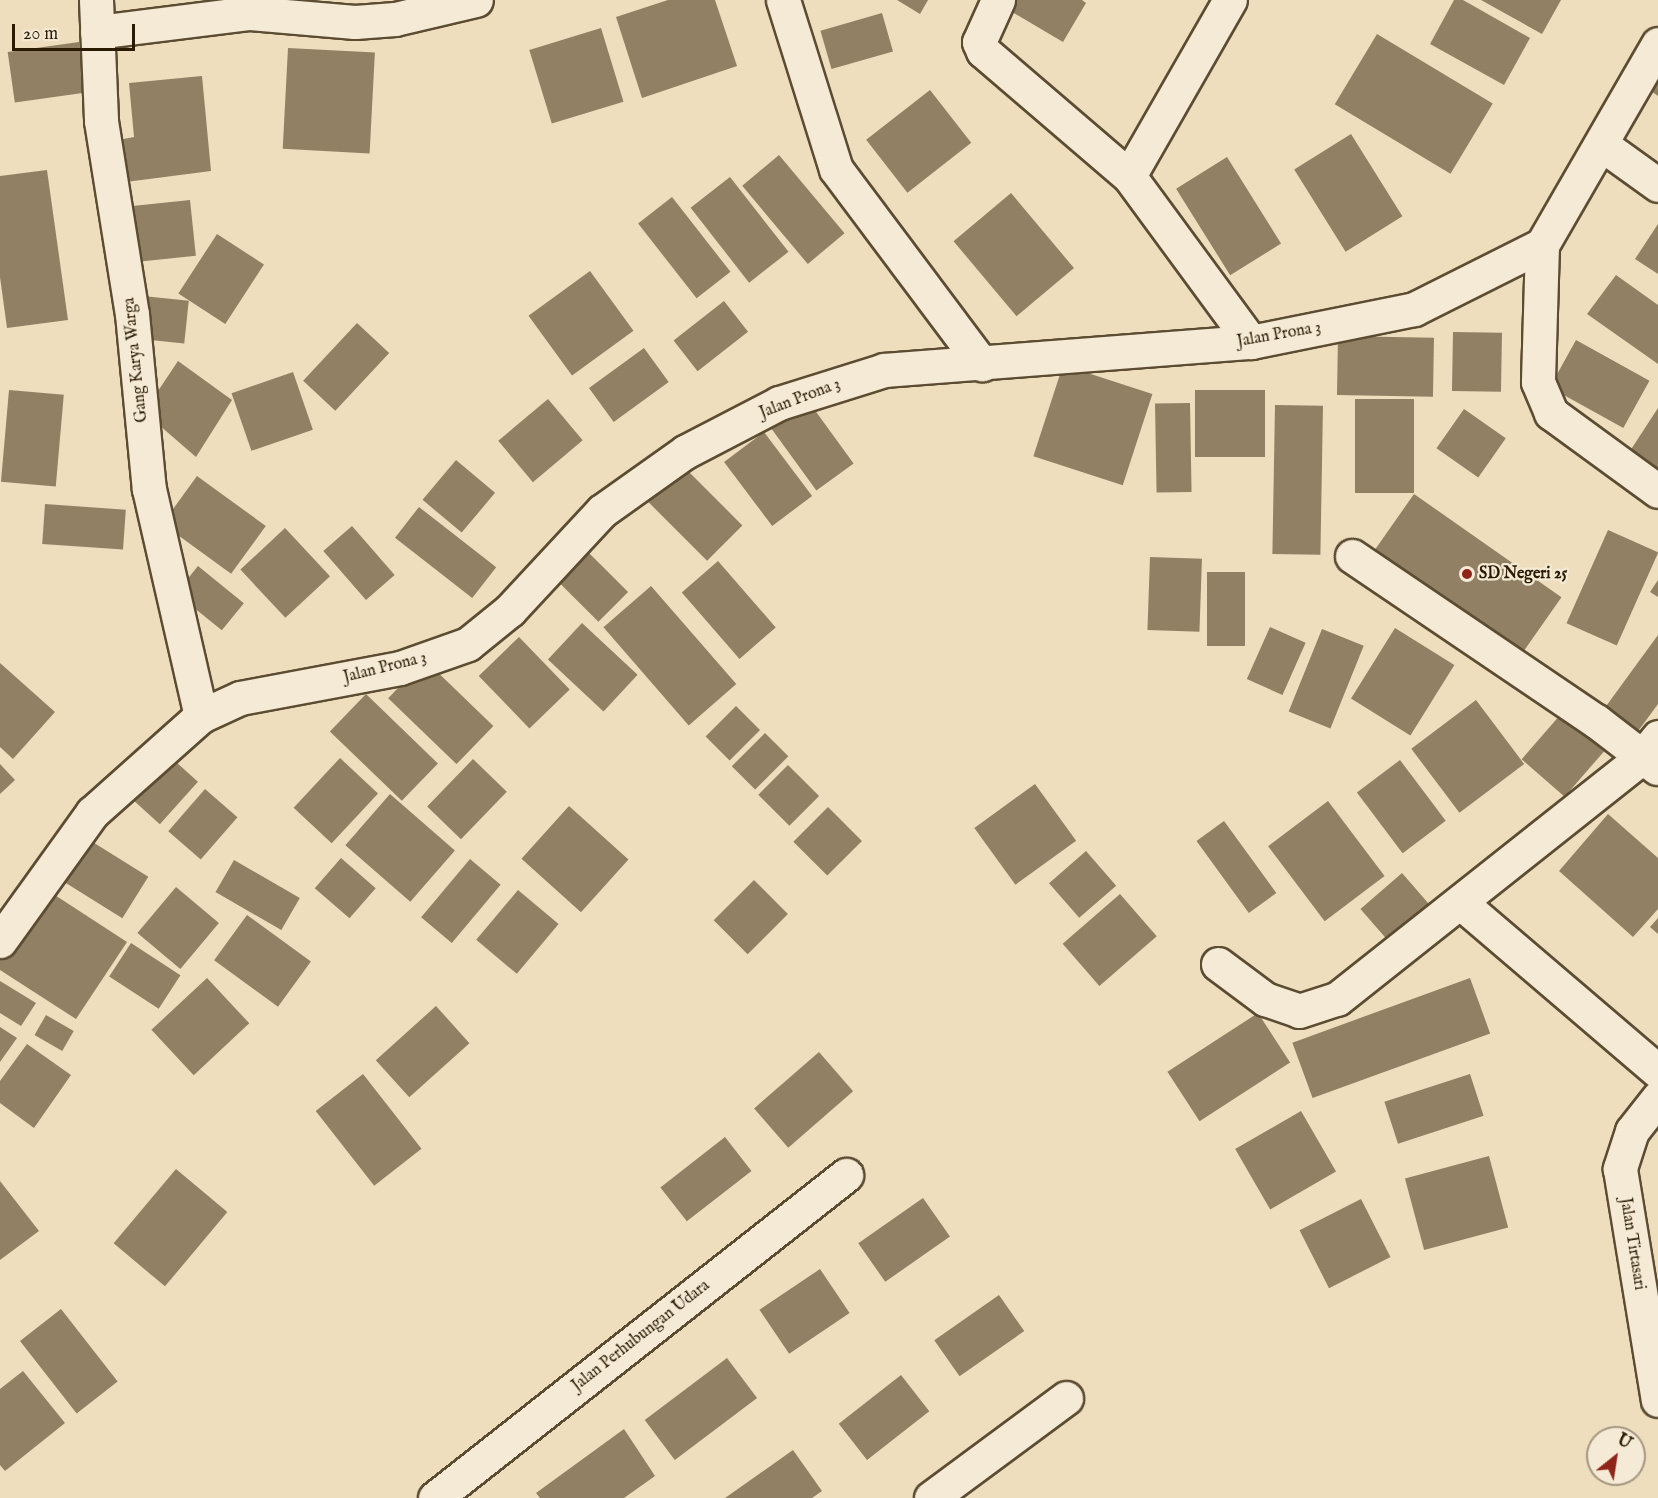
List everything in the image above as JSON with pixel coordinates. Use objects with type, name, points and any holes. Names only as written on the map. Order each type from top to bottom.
[{"type":"street","name":"Gang Karya Warga","points":[[96,0],[101,121],[132,314],[148,489],[201,716]]},
{"type":"street","points":[[97,32],[250,14],[355,22],[395,19],[476,0]]},
{"type":"street","points":[[783,0],[836,169],[982,364]]},
{"type":"street","points":[[998,0],[979,42],[983,51],[1129,176],[1251,342]]},
{"type":"street","points":[[1129,176],[1230,0]]},
{"type":"street","points":[[1658,44],[1542,245],[1538,382],[1551,413],[1658,491]]},
{"type":"street","points":[[1600,144],[1658,185]]},
{"type":"street","name":"Jalan Prona 3","points":[[0,941],[92,813],[201,716],[240,698],[400,668],[468,644],[510,610],[602,511],[685,452],[779,404],[884,370],[1251,342],[1414,309],[1542,245]]},
{"type":"street","points":[[1218,964],[1265,999],[1299,1011],[1337,999],[1653,754],[1596,721],[1352,556]]},
{"type":"street","points":[[1461,903],[1658,1071]]},
{"type":"street","name":"Jalan Tirtasari","points":[[1658,1098],[1632,1131],[1620,1169],[1658,1400]]},
{"type":"street","name":"Jalan Perhubungan Udara","points":[[437,1497],[846,1174]]},
{"type":"street","points":[[931,1498],[1066,1398]]},
{"type":"building","points":[[668,0],[715,0],[737,66],[642,98],[616,17]]},
{"type":"building","points":[[897,0],[928,0],[920,14]]},
{"type":"building","points":[[1012,0],[1082,0],[1086,3],[1063,42],[1007,9]]},
{"type":"building","points":[[1454,0],[1463,0],[1530,38],[1504,85],[1430,44]]},
{"type":"building","points":[[1481,0],[1561,0],[1542,34]]},
{"type":"building","points":[[882,13],[893,51],[832,69],[820,31]]},
{"type":"building","points":[[601,28],[624,102],[552,124],[529,50]]},
{"type":"building","points":[[1377,34],[1493,104],[1450,174],[1335,104]]},
{"type":"building","points":[[79,42],[86,93],[15,103],[8,52]]},
{"type":"building","points":[[288,48],[375,53],[370,153],[283,149]]},
{"type":"building","points":[[202,76],[211,171],[118,183],[113,141],[134,137],[129,83]]},
{"type":"building","points":[[1658,80],[1658,96],[1651,91]]},
{"type":"building","points":[[930,90],[971,143],[907,193],[866,140]]},
{"type":"building","points":[[1351,134],[1402,216],[1346,252],[1294,170]]},
{"type":"building","points":[[779,155],[845,233],[808,264],[742,186]]},
{"type":"building","points":[[1227,157],[1281,244],[1230,275],[1176,189]]},
{"type":"building","points":[[47,170],[68,320],[7,328],[0,277],[0,176]]},
{"type":"building","points":[[730,177],[788,252],[749,283],[691,208]]},
{"type":"building","points":[[1011,193],[1074,268],[1017,316],[954,241]]},
{"type":"building","points":[[672,197],[730,272],[697,298],[638,223]]},
{"type":"building","points":[[190,200],[196,256],[131,262],[125,207]]},
{"type":"building","points":[[1658,224],[1658,274],[1635,259]]},
{"type":"building","points":[[217,234],[264,264],[225,324],[178,294]]},
{"type":"building","points":[[590,271],[633,331],[572,376],[529,316]]},
{"type":"building","points":[[1616,275],[1658,305],[1658,364],[1587,314]]},
{"type":"building","points":[[143,296],[189,301],[184,344],[139,339]]},
{"type":"building","points":[[724,301],[748,332],[698,371],[674,340]]},
{"type":"building","points":[[357,323],[389,353],[335,411],[303,381]]},
{"type":"building","points":[[1453,332],[1502,333],[1501,392],[1452,391]]},
{"type":"building","points":[[1338,336],[1434,338],[1433,397],[1337,395]]},
{"type":"building","points":[[1576,340],[1649,381],[1623,428],[1550,387]]},
{"type":"building","points":[[644,348],[669,382],[614,422],[589,388]]},
{"type":"building","points":[[178,361],[232,400],[196,457],[144,412]]},
{"type":"building","points":[[1063,365],[1152,394],[1123,485],[1033,456]]},
{"type":"building","points":[[293,372],[313,430],[251,451],[232,393]]},
{"type":"building","points":[[9,390],[64,395],[56,486],[1,482]]},
{"type":"building","points":[[1195,390],[1265,390],[1265,457],[1195,457]]},
{"type":"building","points":[[806,398],[854,464],[816,491],[769,425]]},
{"type":"building","points":[[548,399],[583,440],[533,482],[498,441]]},
{"type":"building","points":[[1355,399],[1414,399],[1414,493],[1355,493]]},
{"type":"building","points":[[1190,403],[1192,492],[1157,493],[1155,404]]},
{"type":"building","points":[[1275,405],[1323,406],[1320,555],[1272,554]]},
{"type":"building","points":[[1658,408],[1658,475],[1628,454]]},
{"type":"building","points":[[1464,409],[1506,438],[1478,478],[1436,448]]},
{"type":"building","points":[[764,432],[812,496],[772,526],[724,462]]},
{"type":"building","points":[[456,460],[495,493],[462,533],[423,500]]},
{"type":"building","points":[[683,466],[742,525],[707,561],[648,501]]},
{"type":"building","points":[[197,476],[266,526],[231,574],[162,524]]},
{"type":"building","name":"SD Negeri 25","points":[[1414,494],[1561,597],[1521,655],[1374,551]]},
{"type":"building","points":[[45,504],[126,510],[123,550],[42,544]]},
{"type":"building","points":[[419,507],[496,567],[472,598],[395,538]]},
{"type":"building","points":[[352,526],[395,575],[366,600],[323,551]]},
{"type":"building","points":[[285,528],[330,576],[285,618],[240,570]]},
{"type":"building","points":[[1608,530],[1658,552],[1617,646],[1567,623]]},
{"type":"building","points":[[580,544],[628,592],[598,622],[550,574]]},
{"type":"building","points":[[1150,557],[1202,559],[1199,632],[1147,630]]},
{"type":"building","points":[[718,561],[776,627],[740,659],[682,592]]},
{"type":"building","points":[[198,566],[244,603],[222,630],[176,593]]},
{"type":"building","points":[[1207,572],[1245,572],[1245,646],[1207,646]]},
{"type":"building","points":[[1658,580],[1658,597],[1650,592]]},
{"type":"building","points":[[651,586],[736,684],[689,725],[603,627]]},
{"type":"building","points":[[582,623],[638,675],[603,711],[548,660]]},
{"type":"building","points":[[1270,627],[1306,643],[1282,695],[1247,679]]},
{"type":"building","points":[[1395,628],[1454,665],[1410,735],[1351,698]]},
{"type":"building","points":[[1322,629],[1364,646],[1330,728],[1289,712]]},
{"type":"building","points":[[1658,635],[1658,704],[1636,734],[1604,709]]},
{"type":"building","points":[[519,637],[570,690],[529,728],[479,676]]},
{"type":"building","points":[[425,660],[493,726],[457,764],[388,698]]},
{"type":"building","points":[[0,663],[55,712],[13,759],[0,747]]},
{"type":"building","points":[[366,694],[438,763],[402,801],[330,731]]},
{"type":"building","points":[[1476,700],[1524,764],[1459,813],[1411,749]]},
{"type":"building","points":[[736,706],[760,730],[730,760],[706,736]]},
{"type":"building","points":[[1561,714],[1604,751],[1565,797],[1522,759]]},
{"type":"building","points":[[765,733],[788,756],[755,790],[732,766]]},
{"type":"building","points":[[166,753],[198,782],[160,824],[128,795]]},
{"type":"building","points":[[340,758],[378,793],[332,843],[294,808]]},
{"type":"building","points":[[473,759],[507,792],[461,839],[427,806]]},
{"type":"building","points":[[1400,760],[1446,821],[1403,853],[1357,792]]},
{"type":"building","points":[[0,764],[15,780],[0,794]]},
{"type":"building","points":[[788,765],[819,796],[789,826],[758,795]]},
{"type":"building","points":[[1035,784],[1076,841],[1015,885],[974,828]]},
{"type":"building","points":[[205,789],[237,817],[201,859],[168,831]]},
{"type":"building","points":[[390,794],[455,850],[410,902],[345,845]]},
{"type":"building","points":[[1328,801],[1385,876],[1325,921],[1268,846]]},
{"type":"building","points":[[569,806],[628,860],[581,912],[521,859]]},
{"type":"building","points":[[828,807],[862,841],[827,876],[793,842]]},
{"type":"building","points":[[1608,814],[1658,858],[1658,909],[1633,937],[1559,871]]},
{"type":"building","points":[[1224,821],[1276,893],[1249,913],[1196,841]]},
{"type":"building","points":[[83,836],[148,877],[122,918],[57,878]]},
{"type":"building","points":[[1086,851],[1116,886],[1079,918],[1049,883]]},
{"type":"building","points":[[341,858],[376,888],[349,918],[315,888]]},
{"type":"building","points":[[470,859],[501,885],[452,943],[421,917]]},
{"type":"building","points":[[234,860],[300,898],[281,930],[216,892]]},
{"type":"building","points":[[1402,873],[1435,911],[1393,947],[1360,909]]},
{"type":"building","points":[[754,880],[788,914],[748,954],[714,920]]},
{"type":"building","points":[[176,887],[219,923],[180,969],[137,933]]},
{"type":"building","points":[[44,888],[127,942],[76,1019],[0,970],[0,949]]},
{"type":"building","points":[[518,890],[559,924],[517,974],[476,940]]},
{"type":"building","points":[[1120,894],[1157,936],[1099,986],[1063,944]]},
{"type":"building","points":[[247,915],[311,961],[278,1007],[214,960]]},
{"type":"building","points":[[1658,918],[1658,934],[1650,927]]},
{"type":"building","points":[[131,943],[180,975],[159,1009],[109,977]]},
{"type":"building","points":[[207,978],[249,1023],[194,1075],[151,1030]]},
{"type":"building","points":[[1470,978],[1490,1033],[1313,1098],[1292,1043]]},
{"type":"building","points":[[0,981],[36,1003],[21,1026],[0,1013]]},
{"type":"building","points":[[436,1006],[469,1043],[409,1097],[376,1060]]},
{"type":"building","points":[[1258,1013],[1290,1062],[1200,1121],[1167,1072]]},
{"type":"building","points":[[46,1015],[74,1031],[62,1051],[35,1035]]},
{"type":"building","points":[[0,1027],[17,1038],[0,1062]]},
{"type":"building","points":[[27,1044],[71,1075],[34,1128],[0,1103],[0,1081]]},
{"type":"building","points":[[819,1052],[853,1091],[788,1148],[754,1108]]},
{"type":"building","points":[[363,1074],[421,1149],[374,1186],[316,1111]]},
{"type":"building","points":[[1470,1074],[1484,1116],[1398,1144],[1384,1102]]},
{"type":"building","points":[[1301,1111],[1336,1172],[1270,1210],[1235,1149]]},
{"type":"building","points":[[725,1137],[751,1171],[687,1221],[660,1187]]},
{"type":"building","points":[[1489,1156],[1508,1227],[1424,1250],[1405,1179]]},
{"type":"building","points":[[176,1169],[227,1212],[165,1286],[114,1243]]},
{"type":"building","points":[[0,1181],[39,1231],[0,1260]]},
{"type":"building","points":[[923,1198],[950,1237],[885,1282],[858,1243]]},
{"type":"building","points":[[1361,1199],[1391,1257],[1329,1288],[1300,1230]]},
{"type":"building","points":[[820,1269],[850,1313],[789,1354],[759,1310]]},
{"type":"building","points":[[999,1295],[1024,1331],[960,1376],[934,1340]]},
{"type":"building","points":[[61,1309],[118,1381],[77,1414],[20,1341]]},
{"type":"building","points":[[727,1358],[757,1398],[675,1460],[645,1420]]},
{"type":"building","points":[[23,1371],[65,1423],[5,1471],[0,1465],[0,1389]]},
{"type":"building","points":[[901,1375],[929,1411],[867,1460],[839,1424]]},
{"type":"building","points":[[624,1429],[655,1476],[624,1498],[540,1498],[536,1493]]},
{"type":"building","points":[[793,1450],[822,1491],[812,1498],[725,1498]]},
{"type":"place","name":"SD Negeri 25","points":[[1467,574]]}]
